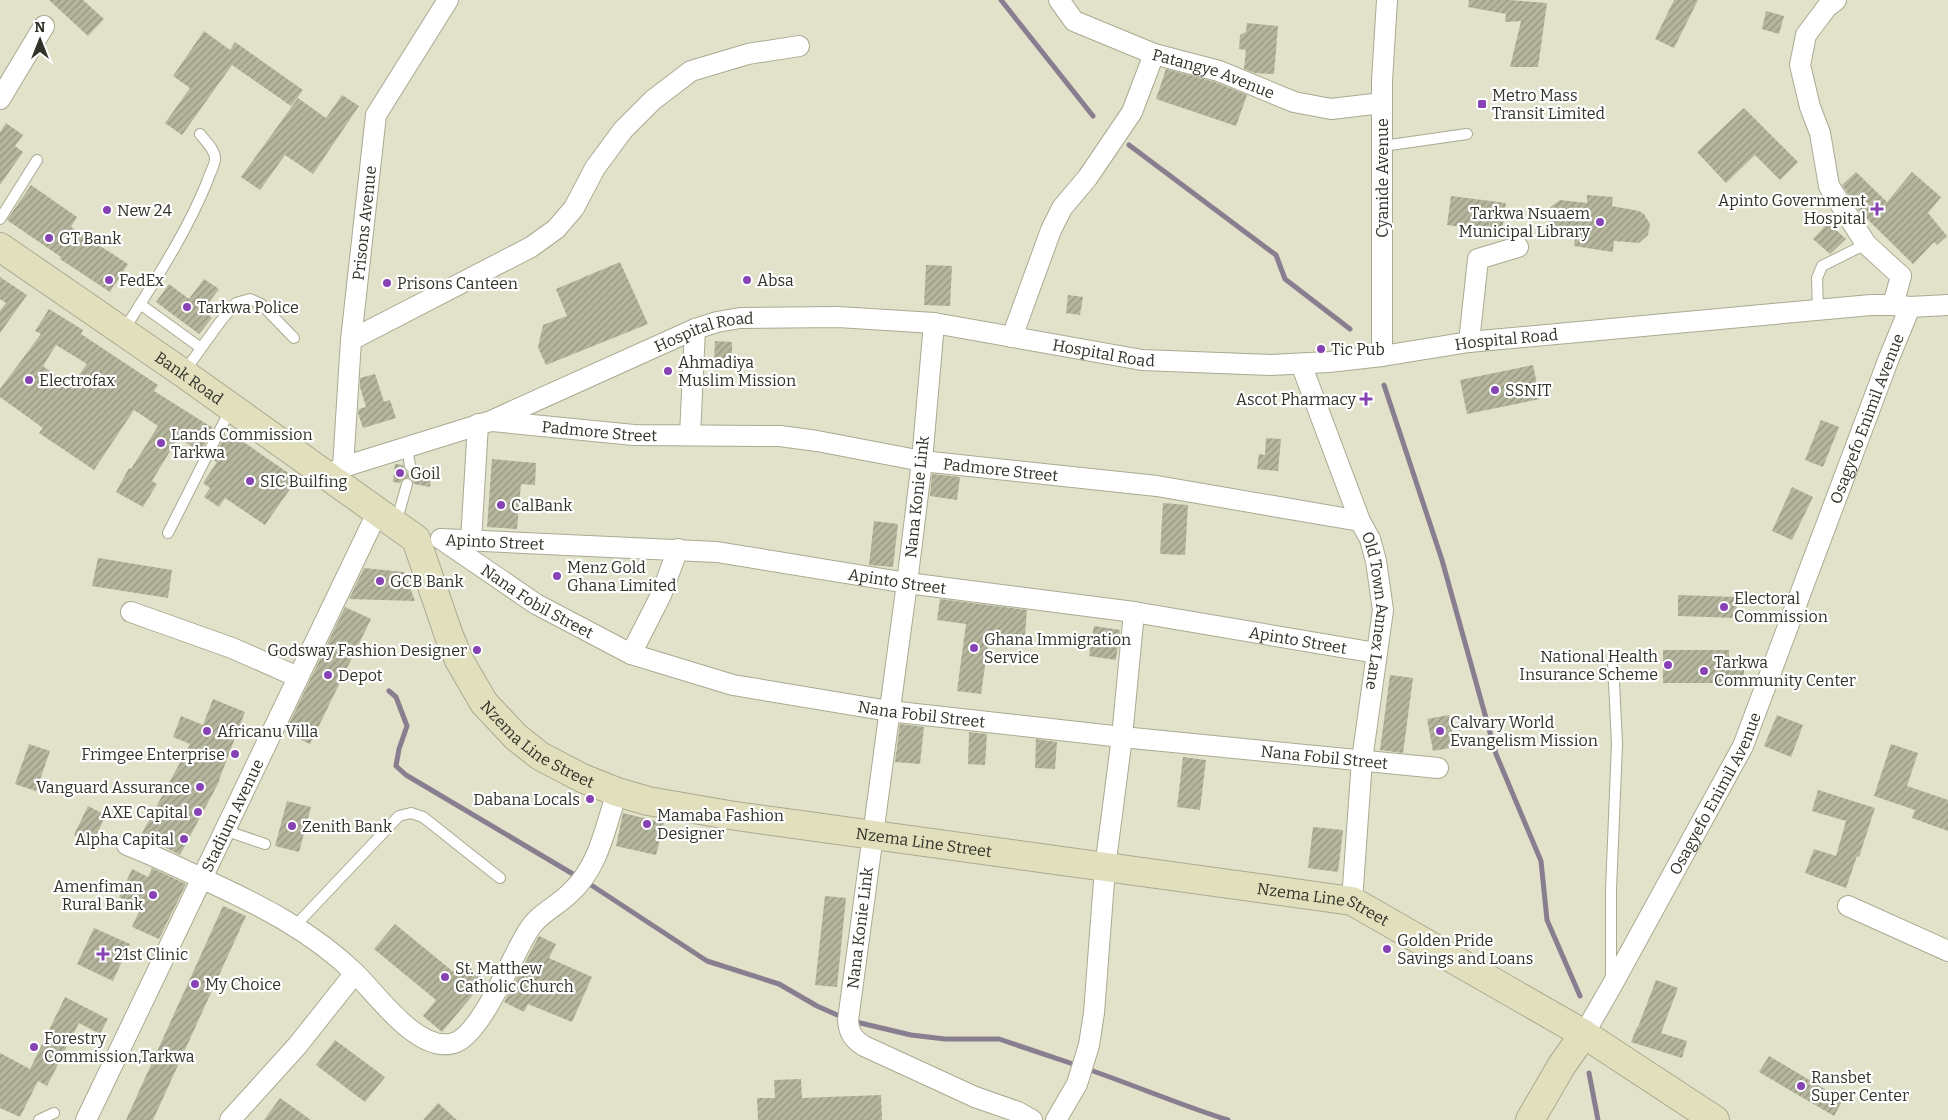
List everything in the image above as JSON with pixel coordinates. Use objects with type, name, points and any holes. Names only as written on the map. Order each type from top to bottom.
[{"type":"street","name":"Prisons Avenue","points":[[335,472],[376,115],[448,0]]},
{"type":"street","name":"Patangye Avenue","points":[[1059,0],[1074,22],[1154,54],[1219,71],[1294,102],[1331,109],[1382,103]]},
{"type":"street","name":"Cyanide Avenue","points":[[1382,356],[1382,103],[1387,0]]},
{"type":"street","points":[[1836,0],[1827,7],[1806,34],[1800,65],[1810,107],[1820,133],[1829,186],[1866,244]]},
{"type":"street","points":[[0,99],[44,26]]},
{"type":"street","points":[[351,340],[531,247],[556,230],[574,208],[595,168],[623,130],[653,100],[691,71],[748,54],[799,46]]},
{"type":"street","points":[[1012,337],[1062,208],[1088,177],[1132,112],[1154,54]]},
{"type":"street","name":"Osagyefo Enimil Avenue","points":[[1530,1120],[1562,1065],[1584,1034],[1612,988],[1743,746],[1889,358],[1902,306],[1901,276],[1866,244]]},
{"type":"street","name":"Bank Road","points":[[0,247],[231,408],[335,472],[408,528]]},
{"type":"street","points":[[1469,342],[1478,259],[1518,247]]},
{"type":"street","name":"Hospital Road","points":[[335,472],[408,457],[695,329],[717,322],[740,318],[838,317],[934,323],[1142,360],[1271,365],[1382,356],[1469,342],[1818,310],[1948,305]]},
{"type":"street","name":"Nana Konie Link","points":[[934,323],[922,460],[848,1020],[849,1029],[853,1038],[864,1046],[894,1061],[975,1097],[1018,1112],[1032,1120]]},
{"type":"street","points":[[690,435],[695,329]]},
{"type":"street","name":"Old Town Annex Lane","points":[[1301,364],[1360,521],[1370,539],[1380,585],[1383,610],[1362,760],[1352,901]]},
{"type":"street","points":[[471,541],[485,422]]},
{"type":"street","name":"Padmore Street","points":[[485,422],[634,435],[780,436],[922,460],[1158,486],[1360,521]]},
{"type":"street","name":"Apinto Street","points":[[408,528],[471,541],[717,552],[907,583],[1134,612],[1376,653]]},
{"type":"street","name":"Nana Fobil Street","points":[[408,528],[536,604],[631,654],[733,685],[889,711],[1122,737],[1438,768]]},
{"type":"street","name":"Stadium Avenue","points":[[86,1120],[298,677],[408,528]]},
{"type":"street","name":"Nzema Line Street","points":[[408,528],[459,660],[484,703],[516,737],[540,756],[582,778],[617,792],[648,801],[729,815],[1352,901],[1584,1034],[1715,1120]]},
{"type":"street","points":[[631,654],[661,595],[678,549]]},
{"type":"street","points":[[131,612],[232,648],[298,677]]},
{"type":"street","points":[[1056,1120],[1077,1084],[1088,1045],[1094,1013],[1105,868],[1122,737],[1134,612]]},
{"type":"street","points":[[127,845],[163,859],[251,901],[295,926],[355,973],[400,1021],[416,1033],[436,1044],[454,1043],[472,1031],[530,928],[540,916],[570,894],[586,875],[595,860],[617,792]]},
{"type":"street","points":[[1848,906],[1948,951]]},
{"type":"street","points":[[230,1120],[297,1046],[355,973]]},
{"type":"lane","points":[[122,332],[168,258],[200,200],[215,160],[213,151],[200,134]]},
{"type":"lane","points":[[1383,146],[1467,134]]},
{"type":"lane","points":[[0,219],[37,160]]},
{"type":"lane","points":[[1818,310],[1818,278],[1822,266],[1832,259],[1866,244]]},
{"type":"lane","points":[[183,373],[236,303],[250,299],[262,304],[294,338]]},
{"type":"lane","points":[[140,304],[201,348]]},
{"type":"lane","points":[[168,533],[231,408]]},
{"type":"lane","points":[[407,484],[408,528]]},
{"type":"lane","points":[[1612,988],[1611,890],[1617,744],[1613,662]]},
{"type":"lane","points":[[295,926],[399,816],[411,813],[423,817],[500,878]]},
{"type":"lane","points":[[224,830],[265,844]]},
{"type":"lane","points":[[38,1120],[54,1113]]},
{"type":"building","points":[[49,0],[83,0],[104,19],[88,36]]},
{"type":"building","points":[[1469,0],[1509,0],[1547,3],[1538,67],[1510,67],[1521,21],[1505,22],[1506,14],[1468,7]]},
{"type":"building","points":[[1674,0],[1698,0],[1674,48],[1655,39]]},
{"type":"building","points":[[1766,11],[1784,16],[1779,34],[1762,29]]},
{"type":"building","points":[[1247,23],[1278,26],[1274,74],[1255,73],[1244,69],[1246,50],[1239,49],[1240,35],[1246,32]]},
{"type":"building","points":[[204,31],[230,50],[235,42],[303,90],[291,106],[232,65],[182,135],[165,123],[190,88],[173,76]]},
{"type":"building","points":[[1166,69],[1215,82],[1247,95],[1236,126],[1156,99]]},
{"type":"building","points":[[342,95],[359,106],[313,174],[285,155],[260,190],[241,177],[298,98],[326,118]]},
{"type":"building","points":[[1744,108],[1798,162],[1780,180],[1755,155],[1726,183],[1697,152]]},
{"type":"building","points":[[6,123],[23,135],[15,146],[23,152],[0,185],[0,132]]},
{"type":"building","points":[[1856,172],[1887,202],[1912,172],[1941,197],[1928,213],[1947,236],[1937,245],[1934,242],[1913,264],[1860,212],[1842,185]]},
{"type":"building","points":[[31,185],[77,217],[71,227],[128,264],[110,292],[60,259],[61,257],[7,220]]},
{"type":"building","points":[[1587,195],[1613,197],[1612,206],[1639,211],[1644,214],[1650,224],[1648,235],[1639,243],[1614,241],[1613,252],[1574,246],[1575,237],[1556,231],[1551,227],[1547,214],[1549,208],[1560,200],[1587,203]]},
{"type":"building","points":[[1451,196],[1506,203],[1502,232],[1447,225]]},
{"type":"building","points":[[1828,223],[1846,239],[1830,254],[1813,239]]},
{"type":"building","points":[[620,262],[648,324],[546,365],[538,347],[543,325],[567,316],[556,289]]},
{"type":"building","points":[[926,265],[952,266],[950,306],[924,305]]},
{"type":"building","points":[[0,277],[27,295],[0,333],[0,311],[6,303],[0,299]]},
{"type":"building","points":[[204,279],[219,289],[203,310],[212,318],[199,334],[156,302],[169,284],[189,299]]},
{"type":"building","points":[[1068,295],[1083,297],[1080,315],[1066,313]]},
{"type":"building","points":[[49,309],[83,330],[81,334],[158,385],[154,391],[213,428],[201,452],[178,438],[152,481],[157,484],[143,507],[116,492],[129,468],[131,469],[158,426],[134,410],[94,470],[39,433],[43,428],[0,397],[0,389],[41,334],[35,331]],"holes":[[[56,345],[87,364],[71,386],[43,366]]]},
{"type":"building","points":[[715,341],[732,342],[732,360],[714,359]]},
{"type":"building","name":"SSNIT","points":[[1533,365],[1540,399],[1467,414],[1460,380]]},
{"type":"building","points":[[375,374],[384,402],[390,400],[396,418],[363,428],[358,413],[359,409],[366,407],[360,387],[360,378]]},
{"type":"building","points":[[1821,420],[1839,427],[1823,467],[1805,460]]},
{"type":"building","name":"SIC Builfing","points":[[225,435],[232,440],[235,436],[297,479],[265,525],[225,498],[219,507],[204,497],[210,488],[203,483],[217,462],[213,460]]},
{"type":"building","points":[[1266,438],[1281,439],[1278,471],[1257,469],[1259,454],[1265,455]]},
{"type":"building","points":[[492,459],[536,463],[535,485],[521,484],[517,529],[487,527]]},
{"type":"building","points":[[395,464],[403,465],[404,470],[408,473],[414,472],[417,467],[432,469],[430,487],[414,484],[408,477],[400,483],[393,482]]},
{"type":"building","points":[[932,474],[960,477],[957,500],[930,496]]},
{"type":"building","points":[[1792,487],[1813,497],[1792,540],[1772,531]]},
{"type":"building","points":[[1163,503],[1188,505],[1185,555],[1160,554]]},
{"type":"building","points":[[874,521],[898,524],[893,567],[869,565]]},
{"type":"building","points":[[98,558],[172,570],[168,598],[92,586]]},
{"type":"building","points":[[364,568],[404,572],[415,601],[349,599]]},
{"type":"building","points":[[1678,595],[1737,597],[1736,618],[1678,616]]},
{"type":"building","points":[[940,599],[1027,610],[1024,647],[988,645],[981,694],[957,691],[966,624],[937,620]]},
{"type":"building","name":"Depot","points":[[345,607],[371,619],[310,744],[285,732]]},
{"type":"building","points":[[1094,626],[1120,630],[1116,660],[1089,656]]},
{"type":"building","name":"Tarkwa Community Center","points":[[1663,650],[1729,650],[1729,659],[1744,658],[1744,683],[1663,683]]},
{"type":"building","points":[[1390,675],[1413,678],[1403,753],[1380,750]]},
{"type":"building","points":[[213,699],[245,712],[220,780],[180,855],[141,835],[190,744],[173,737],[181,716],[203,725]]},
{"type":"building","points":[[1449,715],[1455,747],[1433,751],[1427,719]]},
{"type":"building","points":[[1777,715],[1803,725],[1791,757],[1764,746]]},
{"type":"building","points":[[900,724],[924,727],[920,764],[895,762]]},
{"type":"building","points":[[969,732],[987,734],[985,765],[968,764]]},
{"type":"building","points":[[1036,739],[1057,742],[1055,769],[1035,768]]},
{"type":"building","points":[[29,744],[50,751],[36,791],[15,784]]},
{"type":"building","points":[[1891,744],[1918,753],[1907,786],[1948,800],[1948,831],[1912,818],[1915,810],[1874,796]]},
{"type":"building","points":[[1183,757],[1206,760],[1200,810],[1177,807]]},
{"type":"building","points":[[1818,790],[1875,808],[1859,857],[1857,856],[1846,888],[1805,873],[1814,849],[1836,856],[1846,821],[1812,811]]},
{"type":"building","points":[[287,801],[311,807],[299,852],[275,846]]},
{"type":"building","points":[[88,806],[106,815],[92,844],[74,835]]},
{"type":"building","points":[[623,813],[664,823],[656,855],[616,846]]},
{"type":"building","points":[[1313,827],[1343,830],[1338,872],[1308,868]]},
{"type":"building","points":[[152,868],[186,884],[159,939],[132,927],[141,907],[119,897],[132,869],[148,877]]},
{"type":"building","points":[[825,896],[846,898],[837,987],[815,985]]},
{"type":"building","points":[[223,906],[246,916],[153,1120],[126,1120]]},
{"type":"building","name":"St. Matthew Catholic Church","points":[[395,924],[456,974],[465,964],[488,982],[482,992],[477,990],[442,1032],[423,1016],[436,1000],[374,949]]},
{"type":"building","name":"21st Clinic","points":[[94,928],[130,944],[113,981],[77,964]]},
{"type":"building","points":[[539,936],[556,944],[549,958],[592,977],[572,1022],[528,1004],[524,1012],[504,1002]]},
{"type":"building","points":[[1656,980],[1678,988],[1661,1033],[1687,1041],[1682,1058],[1631,1042]]},
{"type":"building","points":[[65,997],[108,1019],[100,1034],[79,1023],[47,1086],[38,1081],[20,1117],[0,1108],[0,1053],[30,1069]]},
{"type":"building","points":[[335,1040],[385,1077],[365,1102],[316,1065]]},
{"type":"building","name":"Ransbet Super Center","points":[[1769,1056],[1843,1100],[1834,1116],[1759,1072]]},
{"type":"building","points":[[801,1079],[802,1098],[881,1095],[882,1120],[758,1120],[757,1098],[775,1098],[774,1080]]},
{"type":"building","points":[[280,1098],[311,1120],[264,1120]]},
{"type":"building","points":[[438,1103],[457,1120],[423,1120]]},
{"type":"waterway","points":[[1001,0],[1093,116]]},
{"type":"waterway","points":[[1129,145],[1276,255],[1285,279],[1350,329]]},
{"type":"waterway","points":[[1384,385],[1442,560],[1496,754],[1541,861],[1547,920],[1580,996]]},
{"type":"waterway","points":[[389,691],[396,697],[407,726],[399,749],[396,766],[406,775],[578,877]]},
{"type":"waterway","points":[[585,881],[707,961],[779,984],[817,1006],[844,1018]]},
{"type":"waterway","points":[[852,1021],[911,1035],[945,1039],[999,1039],[1079,1066]]},
{"type":"waterway","points":[[1087,1069],[1228,1120]]},
{"type":"waterway","points":[[1589,1073],[1598,1120]]},
{"type":"place","name":"Metro Mass Transit Limited","points":[[1482,104]]},
{"type":"place","name":"Apinto Government Hospital","points":[[1877,209]]},
{"type":"place","name":"New 24","points":[[107,210]]},
{"type":"place","name":"Tarkwa Nsuaem Municipal Library","points":[[1600,222]]},
{"type":"place","name":"GT Bank","points":[[49,238]]},
{"type":"place","name":"FedEx","points":[[109,280]]},
{"type":"place","name":"Absa","points":[[747,280]]},
{"type":"place","name":"Prisons Canteen","points":[[387,283]]},
{"type":"place","name":"Tarkwa Police","points":[[187,307]]},
{"type":"place","name":"Tic Pub","points":[[1321,349]]},
{"type":"place","name":"Ahmadiya Muslim Mission","points":[[668,371]]},
{"type":"place","name":"Electrofax","points":[[29,380]]},
{"type":"place","name":"SSNIT","points":[[1495,390]]},
{"type":"place","name":"Ascot Pharmacy","points":[[1366,399]]},
{"type":"place","name":"Lands Commission Tarkwa","points":[[161,443]]},
{"type":"place","name":"Goil","points":[[400,473]]},
{"type":"place","name":"SIC Builfing","points":[[250,481]]},
{"type":"place","name":"CalBank","points":[[501,505]]},
{"type":"place","name":"Menz Gold Ghana Limited","points":[[557,576]]},
{"type":"place","name":"GCB Bank","points":[[380,581]]},
{"type":"place","name":"Electoral Commission","points":[[1724,607]]},
{"type":"place","name":"Ghana Immigration Service","points":[[974,648]]},
{"type":"place","name":"Godsway Fashion Designer","points":[[477,650]]},
{"type":"place","name":"National Health Insurance Scheme","points":[[1668,665]]},
{"type":"place","name":"Tarkwa Community Center","points":[[1704,671]]},
{"type":"place","name":"Depot","points":[[328,675]]},
{"type":"place","name":"Africanu Villa","points":[[207,731]]},
{"type":"place","name":"Calvary World Evangelism Mission","points":[[1440,731]]},
{"type":"place","name":"Frimgee Enterprise","points":[[235,754]]},
{"type":"place","name":"Vanguard Assurance","points":[[200,787]]},
{"type":"place","name":"Dabana Locals","points":[[590,799]]},
{"type":"place","name":"AXE Capital","points":[[198,812]]},
{"type":"place","name":"Mamaba Fashion Designer","points":[[647,824]]},
{"type":"place","name":"Zenith Bank","points":[[292,826]]},
{"type":"place","name":"Alpha Capital","points":[[184,839]]},
{"type":"place","name":"Amenfiman Rural Bank","points":[[153,895]]},
{"type":"place","name":"Golden Pride Savings and Loans","points":[[1387,949]]},
{"type":"place","name":"21st Clinic","points":[[103,954]]},
{"type":"place","name":"St. Matthew Catholic Church","points":[[445,977]]},
{"type":"place","name":"My Choice","points":[[195,984]]},
{"type":"place","name":"Forestry Commission,Tarkwa","points":[[34,1047]]},
{"type":"place","name":"Ransbet Super Center","points":[[1801,1086]]}]
